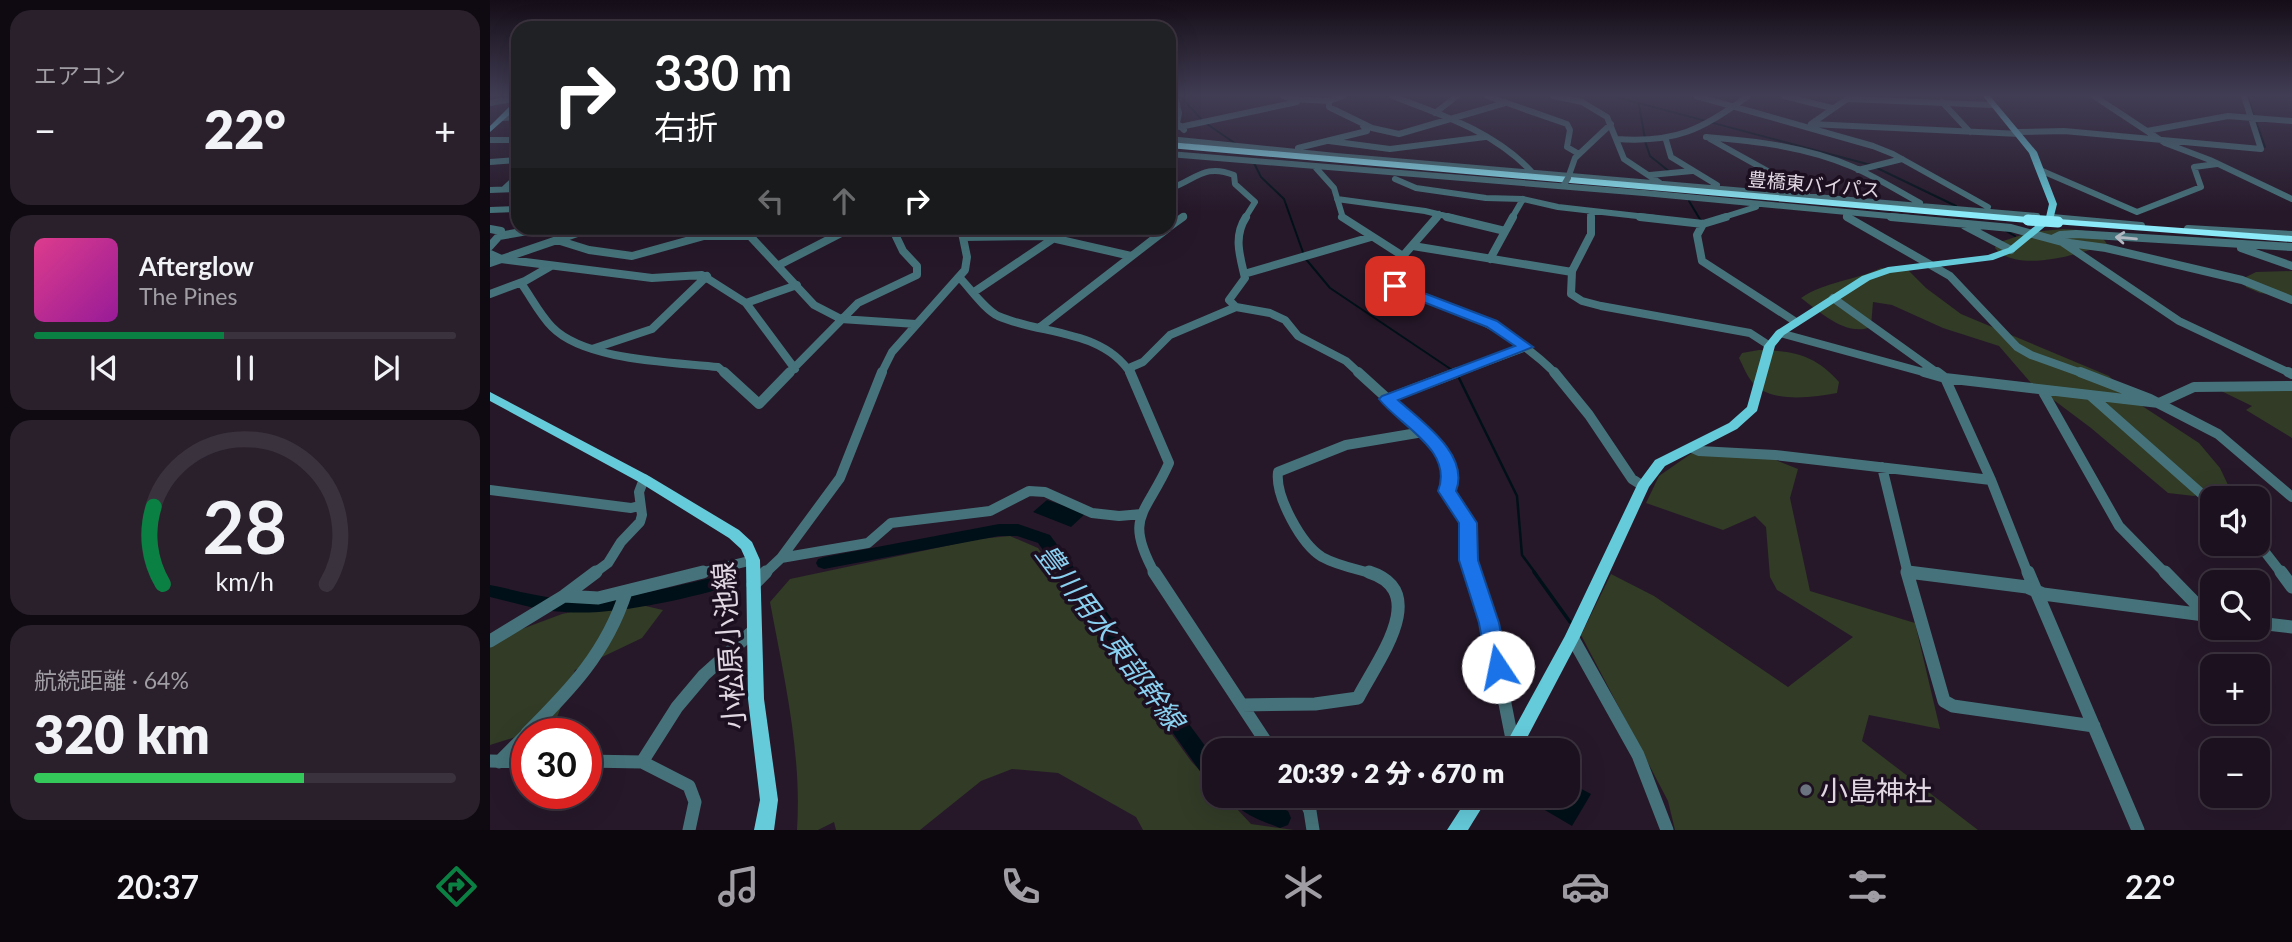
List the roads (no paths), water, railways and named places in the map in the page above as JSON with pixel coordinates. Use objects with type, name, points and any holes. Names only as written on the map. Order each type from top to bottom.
[{"type":"highway","name":"豊橋東バイパス","points":[[1176,144],[1333,160]]},
{"type":"highway","name":"豊橋東バイパス","points":[[1176,144],[1333,160],[2028,220],[2292,237]]},
{"type":"highway","points":[[1176,153],[1444,169]]},
{"type":"main road","points":[[1518,738],[1572,637],[1643,486],[1660,463],[1733,426],[1753,408],[1770,346],[1780,333],[1866,278],[1888,270],[1990,258],[2011,250],[2054,220],[2053,204],[2033,152],[2020,135]]},
{"type":"main road","name":"小松原小池線","points":[[490,396],[644,479],[734,534],[747,546],[753,560],[756,699],[769,800],[764,830]]},
{"type":"main road","points":[[1458,830],[1472,808]]},
{"type":"street","points":[[1191,135],[1202,143]]},
{"type":"street","points":[[1288,151],[1355,135]]},
{"type":"street","points":[[1481,135],[1516,155],[1531,171]]},
{"type":"street","points":[[1569,135],[1567,147],[1579,154]]},
{"type":"street","points":[[1556,201],[1575,158],[1600,135]]},
{"type":"street","points":[[1615,135],[1624,159],[1660,183]]},
{"type":"street","points":[[1617,139],[1665,140],[1679,135]]},
{"type":"street","points":[[1702,135],[1787,145],[1840,162],[1927,206]]},
{"type":"street","points":[[1834,135],[1861,142],[1902,159],[1996,211]]},
{"type":"street","points":[[2098,135],[2261,149],[2257,135]]},
{"type":"street","points":[[2152,135],[2163,142],[2218,164],[2292,199]]},
{"type":"street","points":[[1706,136],[1810,195]]},
{"type":"street","points":[[1332,142],[1390,149],[1485,137]]},
{"type":"street","points":[[490,140],[511,141]]},
{"type":"street","points":[[1665,140],[1668,154],[1726,190]]},
{"type":"street","points":[[1332,142],[1363,158]]},
{"type":"street","points":[[1176,143],[1531,171],[1566,182],[1662,196],[2011,228],[2062,242],[2106,248],[2242,280],[2292,300]]},
{"type":"street","points":[[1176,154],[1534,186],[1566,182],[1660,183],[1996,211],[2054,220]]},
{"type":"street","points":[[1858,170],[1902,159]]},
{"type":"street","points":[[490,162],[511,160]]},
{"type":"street","points":[[1176,187],[1185,185],[1211,163],[1234,175],[1235,184],[1255,202],[1238,229],[1244,274],[1241,286],[1229,300],[1236,307],[1279,316],[1290,324],[1297,336],[1346,361],[1435,442],[1449,467],[1451,479],[1447,491],[1468,523],[1468,560],[1489,623],[1512,738]]},
{"type":"street","points":[[2040,170],[2137,212],[2201,187],[2194,167],[2218,164]]},
{"type":"street","points":[[1316,168],[1332,181],[1338,211],[1343,220],[1404,257]]},
{"type":"street","points":[[1650,175],[1693,171]]},
{"type":"street","points":[[1395,179],[1416,188],[1486,198],[1523,199],[1558,208],[1703,224],[1724,219],[1757,205]]},
{"type":"street","points":[[504,189],[511,182]]},
{"type":"street","points":[[1534,186],[1538,193],[1589,211]]},
{"type":"street","points":[[490,190],[511,188]]},
{"type":"street","points":[[1662,196],[1669,219]]},
{"type":"street","points":[[1337,199],[1439,214],[1506,231]]},
{"type":"street","points":[[1490,259],[1523,199]]},
{"type":"street","points":[[1749,202],[1757,205]]},
{"type":"street","points":[[490,210],[511,209]]},
{"type":"street","points":[[1589,211],[1593,224],[1585,248],[1572,272],[1571,294],[1582,301],[1750,333],[1770,346]]},
{"type":"street","points":[[1842,213],[1950,276],[2017,347],[2031,355],[2159,403],[2221,436],[2253,460],[2292,497]]},
{"type":"street","points":[[1439,214],[1404,257],[1392,283],[1492,324],[1526,347],[1558,373],[1632,479],[1643,486]]},
{"type":"street","points":[[1176,222],[1184,216]]},
{"type":"street","points":[[1957,222],[2011,250]]},
{"type":"street","points":[[1703,224],[1697,235],[1702,261],[1796,321]]},
{"type":"street","points":[[490,229],[501,231],[490,246]]},
{"type":"street","points":[[499,236],[511,234]]},
{"type":"street","points":[[2052,239],[2060,235],[2076,234],[2292,247]]},
{"type":"street","points":[[557,240],[560,235]]},
{"type":"street","points":[[490,263],[572,235]]},
{"type":"street","points":[[557,240],[589,250],[632,256],[701,235]]},
{"type":"street","points":[[740,235],[750,236],[814,305],[841,319],[916,324]]},
{"type":"street","points":[[779,265],[837,235]]},
{"type":"street","points":[[521,283],[552,327],[569,340],[624,357],[718,367],[760,404],[841,319],[862,301],[917,275],[917,266],[903,251],[895,235]]},
{"type":"street","points":[[754,585],[781,558],[840,478],[892,352],[965,270],[967,257],[963,235]]},
{"type":"street","points":[[1009,235],[1052,237],[1087,248],[1131,256]]},
{"type":"street","points":[[974,292],[1056,235]]},
{"type":"street","points":[[1039,328],[1159,235]]},
{"type":"street","points":[[1244,274],[1371,237]]},
{"type":"street","points":[[2062,242],[2062,245],[2179,321],[2292,374]]},
{"type":"street","points":[[2234,244],[2292,266]]},
{"type":"street","points":[[1413,246],[1572,272]]},
{"type":"street","points":[[2265,256],[2278,249],[2277,246]]},
{"type":"street","points":[[490,254],[501,259],[652,278],[698,274],[707,276],[746,303],[794,369]]},
{"type":"street","points":[[490,294],[521,283],[551,266]]},
{"type":"street","points":[[592,349],[652,328],[707,276]]},
{"type":"street","points":[[959,278],[991,312],[1100,346],[1129,368],[1169,463],[1143,514],[1138,537],[1141,550],[1264,738]]},
{"type":"street","points":[[746,303],[797,285]]},
{"type":"street","points":[[1833,299],[1945,377],[2138,830]]},
{"type":"street","points":[[1129,368],[1143,362],[1170,335],[1236,307]]},
{"type":"street","points":[[1780,333],[1945,377],[2091,396],[2159,403],[2194,387],[2292,386]]},
{"type":"street","points":[[1387,399],[1526,347]]},
{"type":"street","points":[[2042,390],[2119,526],[2200,606]]},
{"type":"street","points":[[2091,396],[2200,492]]},
{"type":"street","points":[[1242,705],[1315,704],[1358,698],[1399,618],[1400,604],[1387,581],[1365,569],[1331,562],[1319,555],[1307,542],[1285,507],[1279,490],[1278,472],[1346,445],[1423,432]]},
{"type":"street","points":[[1692,448],[1699,451],[1775,455],[1991,480]]},
{"type":"street","points":[[1882,467],[1906,572],[1946,703],[2094,726]]},
{"type":"street","points":[[490,641],[564,596],[608,563],[621,542],[640,522],[642,515],[639,492],[644,479]]},
{"type":"street","points":[[490,489],[631,508],[639,506]]},
{"type":"street","points":[[781,558],[868,543],[891,523],[990,511],[1029,491],[1045,492],[1092,513],[1119,516],[1143,514]]},
{"type":"street","points":[[2268,556],[2292,587]]},
{"type":"street","points":[[564,596],[598,598],[753,560]]},
{"type":"street","points":[[1906,572],[2200,615]]},
{"type":"street","points":[[543,718],[566,694],[608,637],[626,592]]},
{"type":"street","points":[[2270,624],[2292,627]]},
{"type":"street","points":[[642,762],[677,707],[704,675],[753,631]]},
{"type":"street","points":[[1572,637],[1612,705],[1660,805],[1667,830]]},
{"type":"street","points":[[494,762],[511,748]]},
{"type":"street","points":[[602,761],[642,762],[689,786],[695,802],[689,830]]},
{"type":"street","points":[[1309,808],[1313,830]]},
{"type":"waterway","points":[[1223,135],[1236,144]]},
{"type":"waterway","points":[[1644,135],[1645,139]]},
{"type":"waterway","points":[[1757,135],[1871,165]]},
{"type":"waterway","points":[[2261,135],[2265,147]]},
{"type":"waterway","points":[[1645,141],[1650,156],[1670,172]]},
{"type":"waterway","points":[[1254,163],[1261,177],[1284,199],[1305,258],[1330,288],[1452,370]]},
{"type":"waterway","points":[[1877,168],[1956,206]]},
{"type":"waterway","points":[[1689,201],[1701,221]]},
{"type":"waterway","points":[[2006,231],[2015,236]]},
{"type":"waterway","points":[[1457,374],[1517,496],[1522,555],[1536,574]]},
{"type":"waterway","name":"豊川用水東部幹線","points":[[824,563],[999,530],[1018,530],[1044,539],[1202,757]]},
{"type":"waterway","points":[[1534,572],[1570,622]]},
{"type":"waterway","name":"豊川用水東部幹線","points":[[490,591],[532,601],[575,606],[634,600],[730,580]]},
{"type":"waterway","name":"豊川用水東部幹線","points":[[1258,808],[1280,818]]},
{"type":"place","name":"小島神社","points":[[1806,790]]}]
